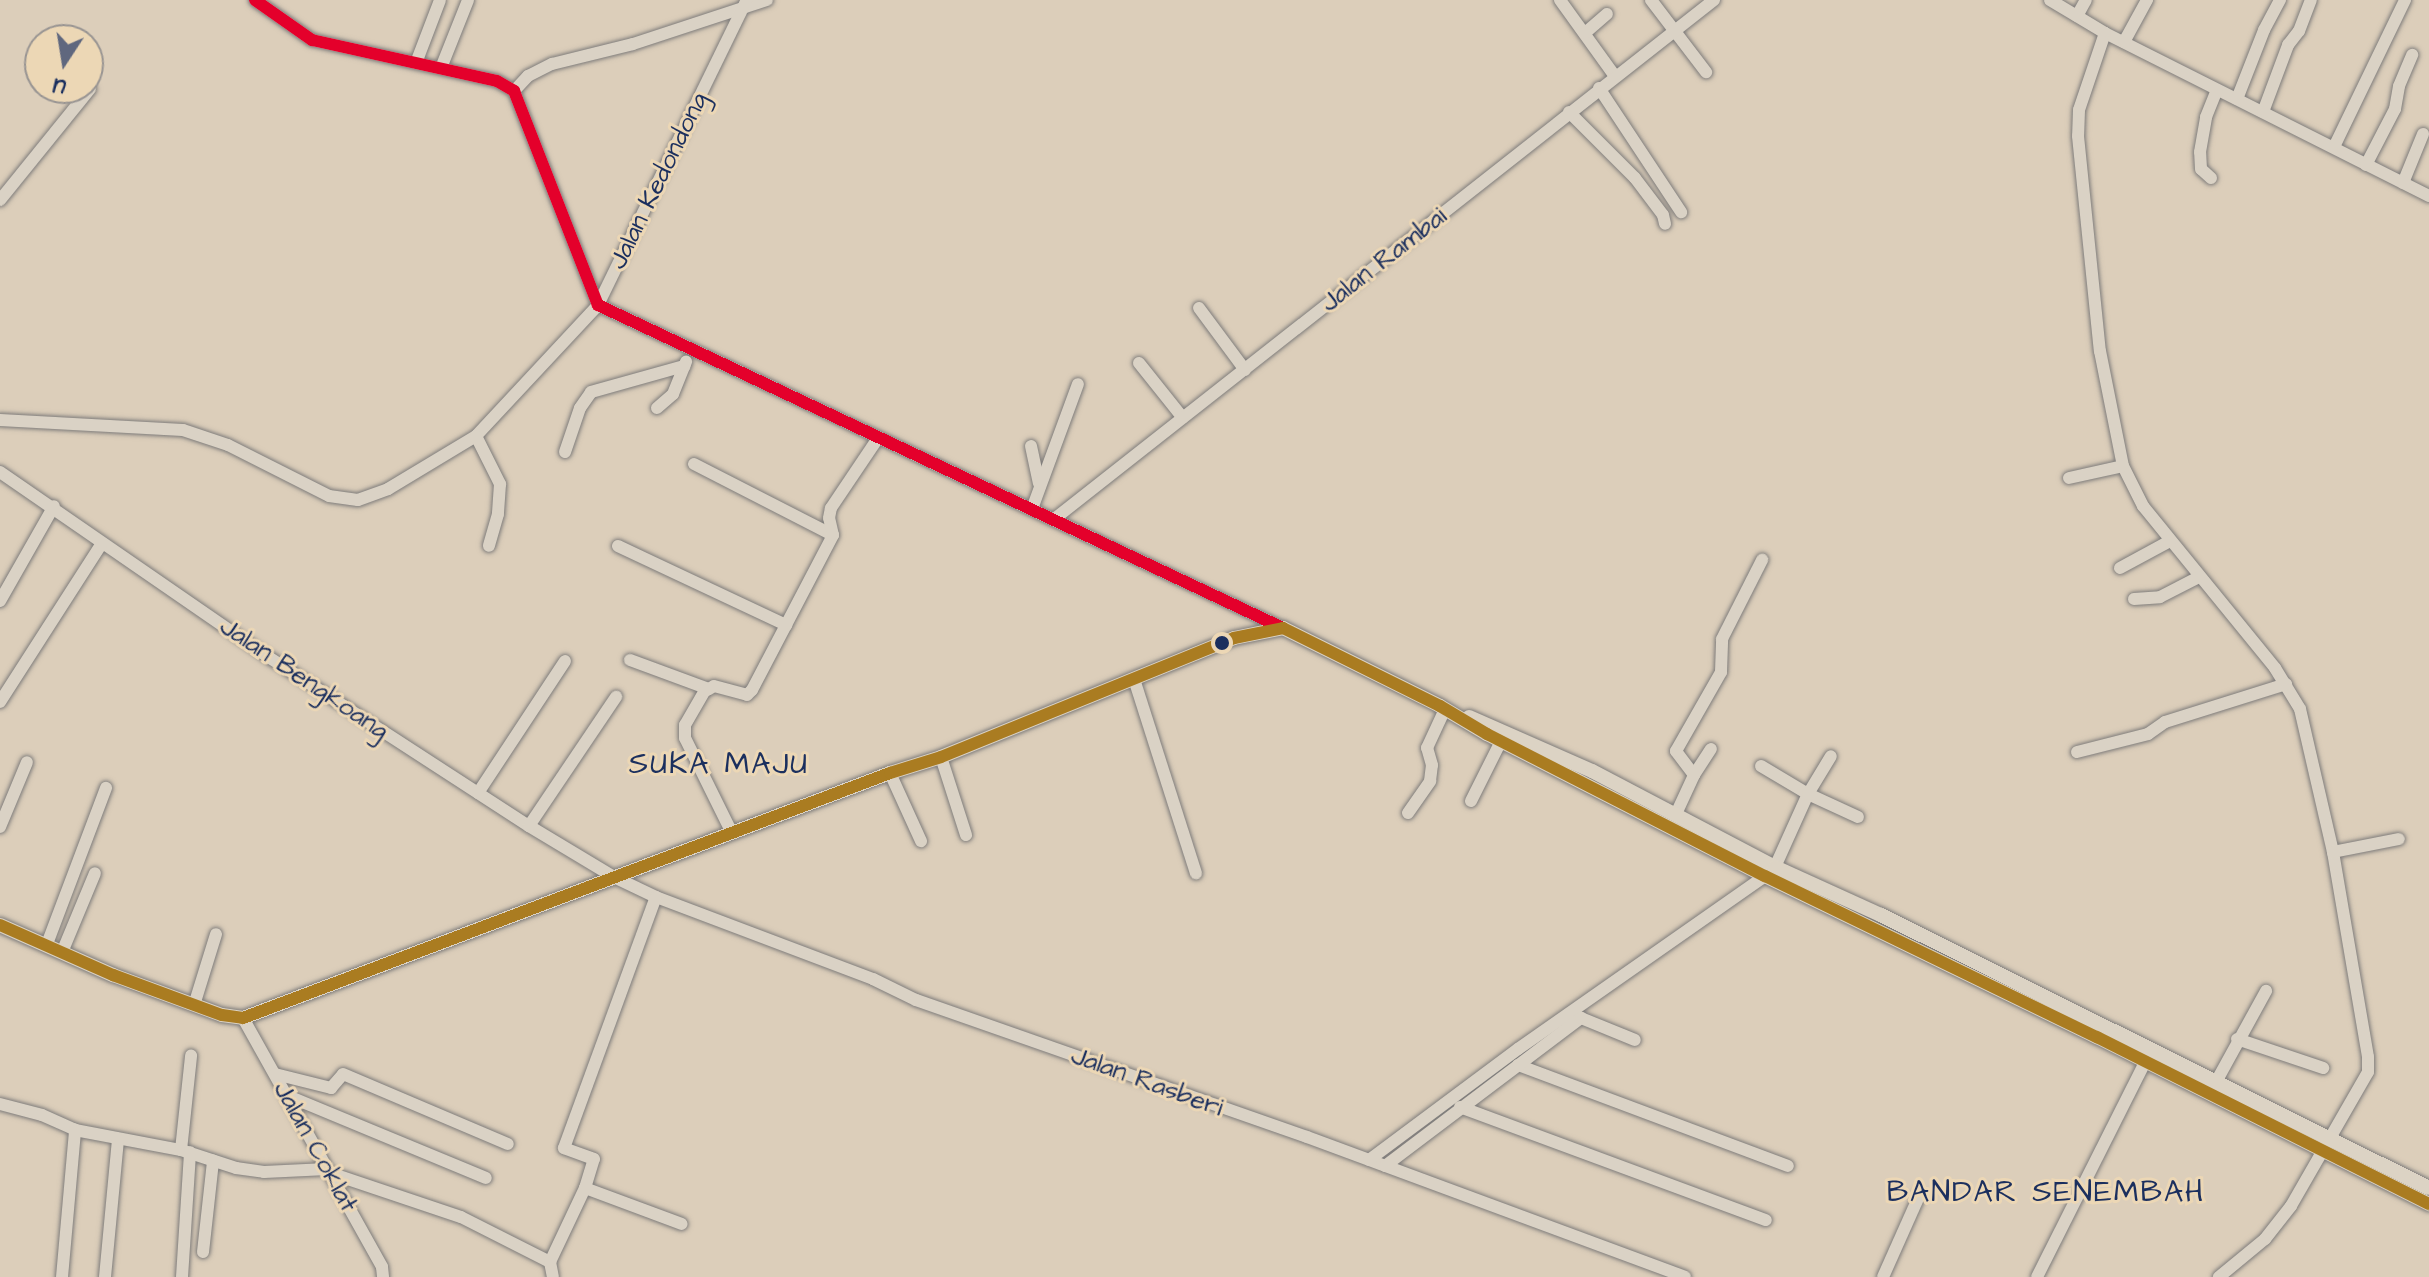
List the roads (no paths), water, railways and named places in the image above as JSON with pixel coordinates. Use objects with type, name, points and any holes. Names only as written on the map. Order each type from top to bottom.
[{"type":"main road","points":[[0,925],[63,950],[113,975],[195,1002],[222,1015],[243,1018],[496,925],[890,773],[941,757],[1234,638],[1283,628],[1447,710],[1501,741],[1770,871],[2145,1062],[2429,1188]]},
{"type":"main road","points":[[1447,710],[1492,725],[1676,814],[1770,871],[1881,915],[2216,1082],[2429,1204]]},
{"type":"street","points":[[255,0],[312,40],[497,81],[514,91],[551,177],[598,305],[1283,628]]},
{"type":"street","points":[[416,63],[440,0]]},
{"type":"street","points":[[441,68],[468,0]]},
{"type":"street","points":[[514,91],[528,76],[552,64],[767,0]]},
{"type":"street","points":[[1560,0],[1614,75]]},
{"type":"street","points":[[1651,0],[1706,72]]},
{"type":"street","name":"Jalan Rambai","points":[[1053,520],[1614,75],[1714,0]]},
{"type":"street","points":[[2050,0],[2105,33],[2429,196]]},
{"type":"street","points":[[2077,16],[2086,0]]},
{"type":"street","points":[[2124,42],[2147,0]]},
{"type":"street","points":[[2237,99],[2264,30],[2280,0]]},
{"type":"street","points":[[2263,112],[2288,45],[2299,31],[2311,0]]},
{"type":"street","points":[[2334,147],[2405,0]]},
{"type":"street","name":"Jalan Kedondong","points":[[0,420],[204,434],[314,490],[358,500],[388,489],[476,436],[598,305],[744,5]]},
{"type":"street","points":[[1585,33],[1607,14]]},
{"type":"street","points":[[2105,33],[2079,110],[2078,136],[2100,351],[2123,466],[2143,506],[2286,684],[2306,726],[2333,852],[2368,1072],[2279,1223],[2243,1260],[2219,1277]]},
{"type":"street","points":[[2366,165],[2395,109],[2399,86],[2412,55]]},
{"type":"street","points":[[1599,88],[1681,212]]},
{"type":"street","points":[[2211,178],[2201,169],[2200,152],[2206,117],[2217,90]]},
{"type":"street","points":[[0,200],[78,104]]},
{"type":"street","points":[[1569,112],[1635,178],[1663,215],[1665,224]]},
{"type":"street","points":[[2403,183],[2423,134]]},
{"type":"street","points":[[1199,308],[1245,370]]},
{"type":"street","points":[[657,408],[673,394],[691,347]]},
{"type":"street","points":[[1139,363],[1183,418]]},
{"type":"street","points":[[565,452],[580,408],[591,392],[684,366]]},
{"type":"street","points":[[1032,509],[1039,483],[1078,384]]},
{"type":"street","points":[[476,436],[500,484],[498,514],[489,546]]},
{"type":"street","points":[[732,833],[684,735],[685,725],[714,686],[747,695],[833,535],[829,518],[831,508],[878,438]]},
{"type":"street","points":[[1031,446],[1039,483]]},
{"type":"street","points":[[694,464],[833,535]]},
{"type":"street","points":[[2069,478],[2123,466]]},
{"type":"street","name":"Jalan Bengkoang","points":[[0,472],[54,506],[102,543],[270,658],[529,826],[614,877]]},
{"type":"street","points":[[0,601],[54,506]]},
{"type":"street","points":[[2120,568],[2170,541]]},
{"type":"street","points":[[0,702],[102,543]]},
{"type":"street","points":[[618,546],[786,625]]},
{"type":"street","points":[[1694,775],[1676,751],[1721,672],[1722,639],[1762,560]]},
{"type":"street","points":[[2134,599],[2160,597],[2199,577]]},
{"type":"street","points":[[630,660],[709,689]]},
{"type":"street","points":[[478,793],[565,661]]},
{"type":"street","points":[[1134,679],[1196,873]]},
{"type":"street","points":[[2077,752],[2148,734],[2165,722],[2286,684]]},
{"type":"street","points":[[529,826],[616,697]]},
{"type":"street","points":[[1408,813],[1430,781],[1432,765],[1427,748],[1447,710]]},
{"type":"street","points":[[1471,801],[1501,741]]},
{"type":"street","points":[[1676,814],[1694,775],[1711,749]]},
{"type":"street","points":[[1369,1160],[1529,1041],[1770,871],[1808,794],[1831,756]]},
{"type":"street","points":[[941,757],[966,835]]},
{"type":"street","points":[[0,827],[27,762]]},
{"type":"street","points":[[1761,766],[1808,794],[1858,817]]},
{"type":"street","points":[[890,773],[921,841]]},
{"type":"street","points":[[47,944],[106,788]]},
{"type":"street","points":[[2333,852],[2399,839]]},
{"type":"street","points":[[63,950],[95,873]]},
{"type":"street","name":"Jalan Rasberi","points":[[614,877],[656,897],[873,979],[916,1000],[1369,1160],[1685,1277]]},
{"type":"street","points":[[553,1277],[550,1262],[585,1188],[594,1159],[564,1148],[656,897]]},
{"type":"street","points":[[195,1002],[216,934]]},
{"type":"street","points":[[2216,1082],[2266,991]]},
{"type":"street","name":"Jalan Coklat","points":[[243,1018],[382,1267],[383,1277]]},
{"type":"street","points":[[1385,1166],[1581,1018],[1635,1040]]},
{"type":"street","points":[[2237,1039],[2323,1068]]},
{"type":"street","points":[[182,1277],[191,1056]]},
{"type":"street","points":[[2037,1277],[2145,1062]]},
{"type":"street","points":[[1518,1065],[1788,1166]]},
{"type":"street","points":[[275,1074],[331,1088],[343,1074],[508,1144]]},
{"type":"street","points":[[288,1096],[486,1178]]},
{"type":"street","points":[[0,1104],[42,1115],[75,1130],[185,1151],[213,1161],[264,1172],[329,1171],[461,1217],[550,1262]]},
{"type":"street","points":[[1460,1107],[1766,1220]]},
{"type":"street","points":[[62,1277],[75,1130]]},
{"type":"street","points":[[105,1277],[118,1139]]},
{"type":"street","points":[[203,1252],[213,1161]]},
{"type":"street","points":[[585,1188],[682,1224]]},
{"type":"street","points":[[1883,1277],[1919,1196]]},
{"type":"district","name":"SUKA MAJU","points":[[719,764]]},
{"type":"district","name":"BANDAR SENEMBAH","points":[[2046,1192]]}]
